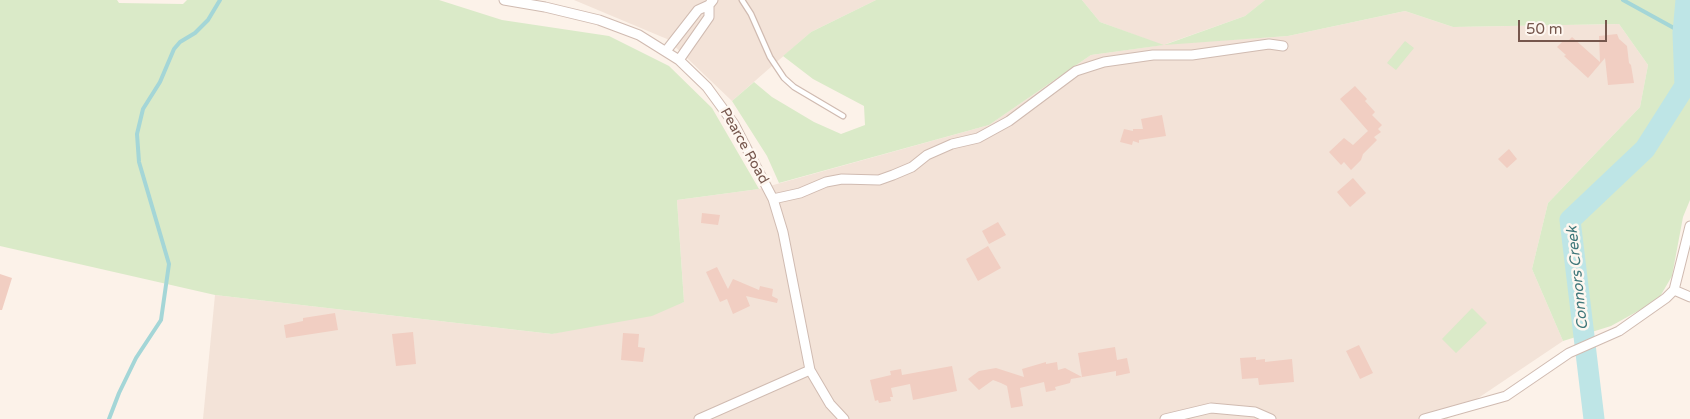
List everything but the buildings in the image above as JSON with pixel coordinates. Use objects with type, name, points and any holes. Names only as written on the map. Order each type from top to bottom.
[{"type":"street","name":"Pearce Road","points":[[504,0],[545,7],[599,20],[639,35],[679,60],[692,71],[720,103],[734,124],[773,199],[783,232],[810,370],[830,404],[844,419]]},
{"type":"street","points":[[666,51],[698,10],[711,3]]},
{"type":"street","points":[[679,60],[708,18],[711,3]]},
{"type":"street","points":[[773,199],[800,193],[826,182],[842,179],[879,180],[900,172],[912,167],[927,155],[952,144],[978,138],[1009,121],[1076,71],[1104,62],[1153,55],[1192,54],[1269,44],[1284,46]]},
{"type":"street","points":[[1424,419],[1506,396],[1569,353],[1620,331],[1666,298],[1674,290],[1690,226]]},
{"type":"street","points":[[1674,290],[1690,298]]},
{"type":"street","points":[[699,419],[810,370]]},
{"type":"street","points":[[1165,419],[1211,408],[1255,412],[1271,419]]},
{"type":"lane","points":[[742,0],[751,14],[770,56],[784,78],[794,87],[843,116]]},
{"type":"lane","points":[[690,20],[701,28]]},
{"type":"shaded area","points":[[574,0],[876,0],[811,32],[732,101],[667,39]]},
{"type":"shaded area","points":[[1082,0],[1265,0],[1245,16],[1166,44],[1288,36],[1405,11],[1453,27],[1619,24],[1648,65],[1640,107],[1548,203],[1532,269],[1563,341],[1447,419],[203,419],[215,295],[552,334],[684,302],[677,200],[759,189],[989,125],[1091,55],[1162,45],[1100,22]]},
{"type":"green space","points":[[0,0],[117,0],[119,3],[183,4],[187,0],[439,0],[502,20],[609,36],[669,66],[712,108],[759,189],[677,200],[684,302],[652,316],[552,334],[215,295],[0,246]]},
{"type":"green space","points":[[876,0],[1082,0],[1100,22],[1164,45],[1091,55],[989,125],[779,183],[767,156],[732,101],[754,82],[772,97],[814,122],[841,134],[865,125],[864,106],[813,79],[783,56],[811,32]]},
{"type":"green space","points":[[1265,0],[1690,0],[1690,200],[1683,217],[1672,276],[1658,300],[1611,326],[1563,341],[1532,269],[1548,203],[1640,107],[1648,65],[1619,24],[1453,27],[1405,11],[1288,36],[1164,45],[1245,16]]},
{"type":"green space","points":[[1405,41],[1414,48],[1396,70],[1387,63]]},
{"type":"green space","points":[[1472,308],[1487,323],[1456,353],[1442,339]]},
{"type":"waterway","points":[[109,419],[136,358],[161,320],[169,264],[139,162],[137,134],[143,109],[160,82],[174,49],[208,20],[220,0]]},
{"type":"waterway","points":[[1623,0],[1683,33]]},
{"type":"waterway","name":"Connors Creek","points":[[1594,419],[1570,220],[1645,149],[1685,86],[1683,33],[1686,0]]}]
